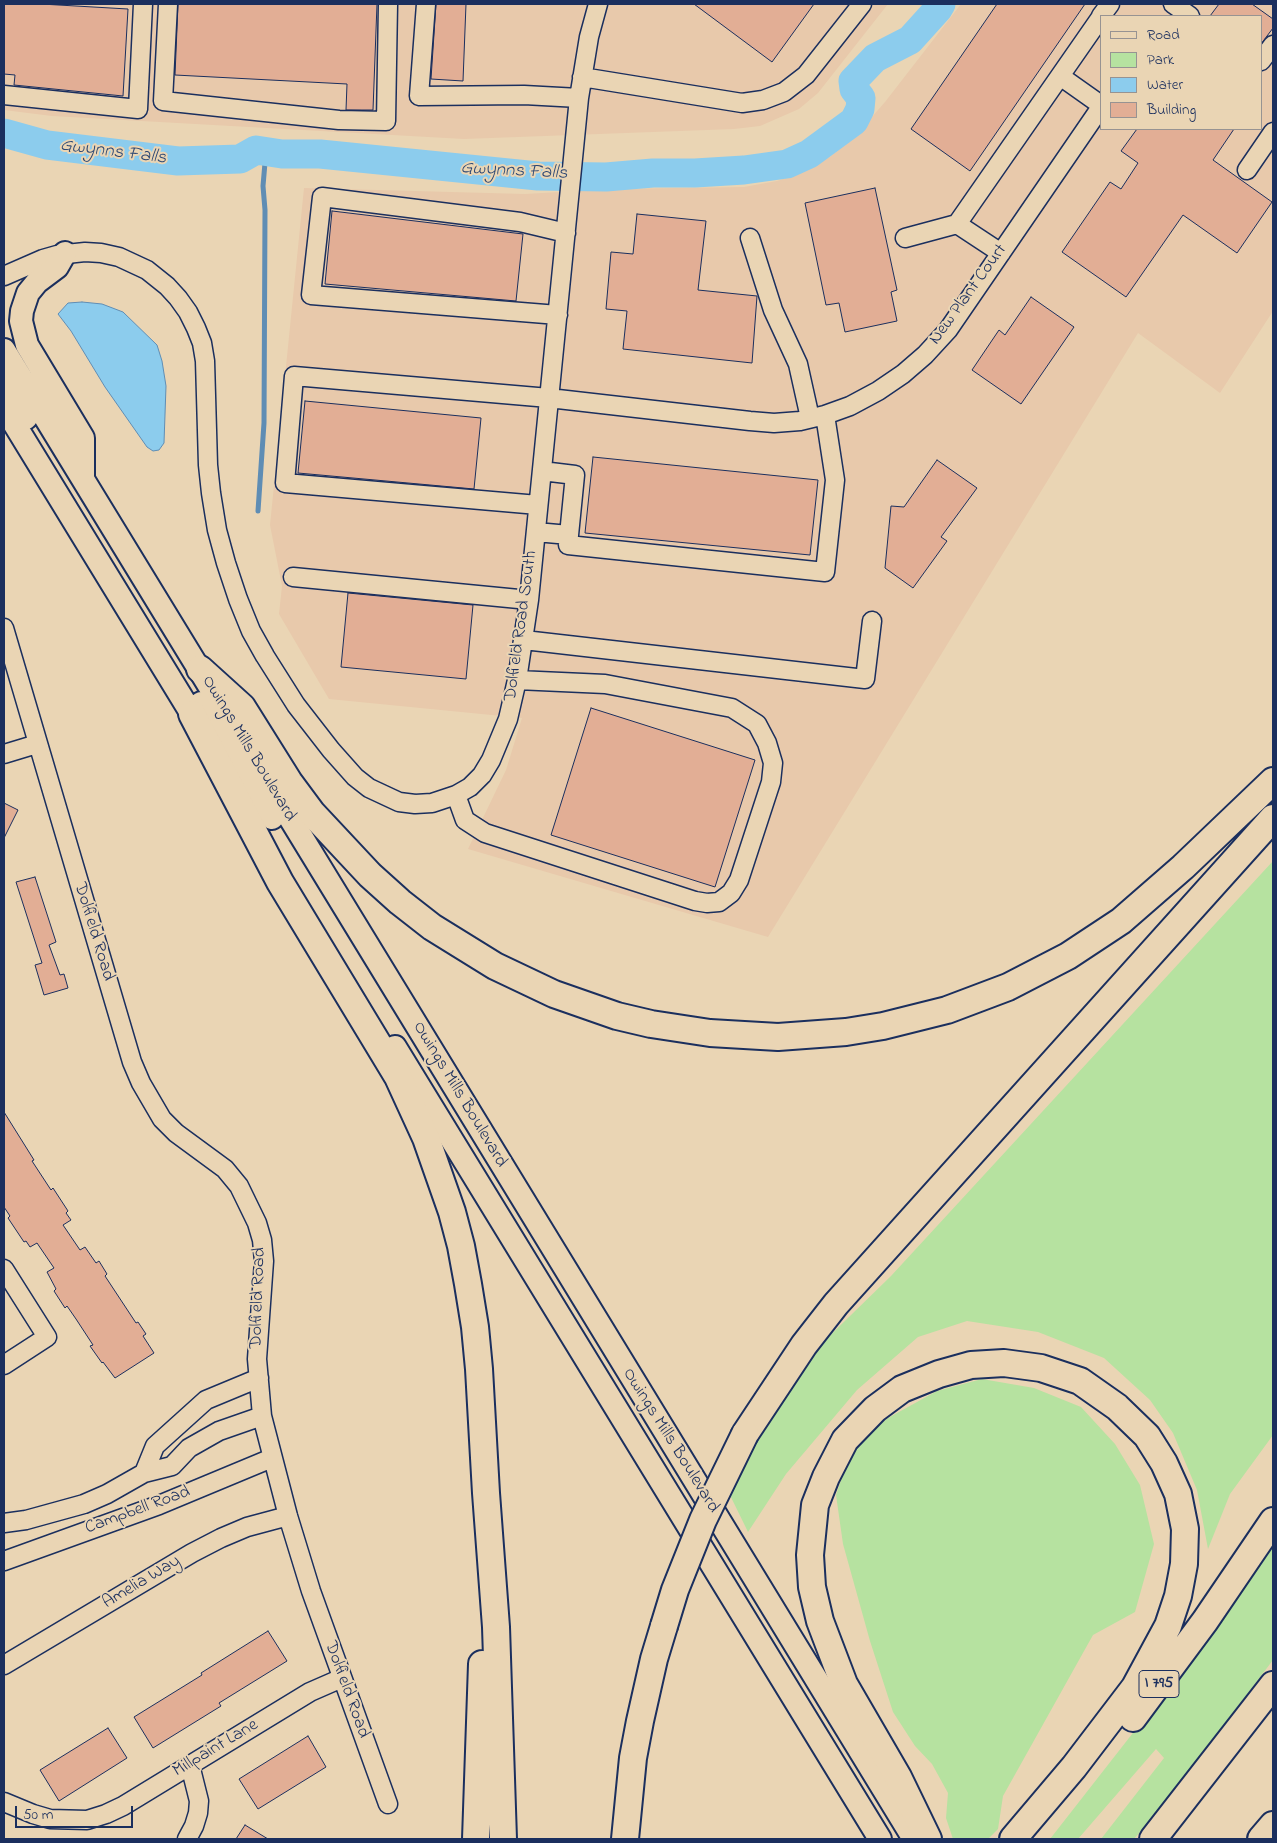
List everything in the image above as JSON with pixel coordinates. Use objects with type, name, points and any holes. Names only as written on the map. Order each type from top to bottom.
[{"type":"highway","points":[[200,669],[242,708],[289,782],[312,812],[370,875],[432,927],[495,966],[554,994],[618,1016],[661,1026],[710,1033],[778,1037],[846,1032],[883,1026],[931,1014],[977,1000],[1008,987],[1068,956],[1121,921],[1183,867],[1273,781]]},
{"type":"highway","points":[[192,714],[280,882],[398,1077],[426,1138],[452,1212],[468,1284],[479,1369],[496,1627],[503,1839]]},
{"type":"highway","points":[[624,1839],[633,1758],[654,1659],[675,1590],[703,1520],[745,1434],[792,1361],[836,1304],[1273,818]]},
{"type":"highway","points":[[928,1839],[898,1777],[844,1684],[820,1621],[812,1586],[810,1555],[815,1505],[826,1476],[846,1440],[875,1410],[902,1389],[938,1374],[972,1365],[1004,1363],[1042,1368],[1080,1381],[1118,1407],[1146,1436],[1164,1463],[1178,1494],[1185,1529],[1184,1564],[1176,1603],[1168,1626],[1135,1687],[1074,1767],[1013,1839]]},
{"type":"highway","points":[[476,1839],[484,1626],[486,1493]]},
{"type":"highway","name":"I 795","points":[[1035,1839],[1146,1701],[1205,1621],[1273,1521]]},
{"type":"highway","points":[[1153,1839],[1273,1684]]},
{"type":"highway","points":[[1262,1839],[1273,1825]]},
{"type":"main road","points":[[65,253],[57,267],[37,282],[28,293],[21,321],[27,345],[84,438],[83,478]]},
{"type":"main road","name":"Owings Mills Boulevard","points":[[4,350],[914,1839]]},
{"type":"main road","points":[[4,382],[362,964],[446,1073]]},
{"type":"main road","name":"Owings Mills Boulevard","points":[[4,407],[880,1839]]},
{"type":"street","points":[[4,95],[138,109],[143,4]]},
{"type":"street","points":[[168,4],[164,101],[339,120],[386,121],[388,4]]},
{"type":"street","points":[[426,4],[419,96],[524,95],[580,98]]},
{"type":"street","name":"Dolfield Road South","points":[[4,276],[43,259],[65,253],[101,253],[134,263],[162,281],[188,312],[202,342],[205,362],[211,494],[226,563],[251,631],[296,705],[355,777],[370,788],[398,802],[432,803],[456,796],[470,787],[482,775],[492,760],[508,719],[517,680],[529,600],[582,77],[589,38],[598,4]]},
{"type":"street","points":[[582,77],[742,104],[763,100],[784,92],[806,75],[862,4]]},
{"type":"street","points":[[1102,15],[1110,4]]},
{"type":"street","points":[[1164,15],[1172,4],[1188,15]]},
{"type":"street","points":[[905,238],[957,224],[1100,18]]},
{"type":"street","points":[[1262,60],[1273,45]]},
{"type":"street","points":[[1060,76],[1100,105]]},
{"type":"street","name":"New Plant Court","points":[[538,505],[285,483],[294,376],[549,398],[750,421],[774,422],[817,417],[850,406],[878,392],[926,355],[948,330],[1100,107]]},
{"type":"street","points":[[1247,170],[1273,131],[1262,122]]},
{"type":"street","points":[[558,315],[311,295],[322,197],[520,222],[566,233]]},
{"type":"street","points":[[957,224],[1001,253]]},
{"type":"street","points":[[542,471],[575,475],[568,545],[825,572],[835,480],[817,417],[798,364],[773,310],[750,238]]},
{"type":"street","points":[[536,532],[569,535]]},
{"type":"street","points":[[293,577],[529,600]]},
{"type":"street","points":[[524,640],[865,678],[872,621]]},
{"type":"street","name":"Dolfield Road","points":[[5,634],[132,1062],[141,1083],[162,1118],[176,1133],[225,1169],[239,1186],[257,1223],[262,1240],[264,1261],[257,1358],[262,1416],[288,1516],[311,1591],[388,1804]]},
{"type":"street","points":[[456,796],[465,820],[485,833],[695,901],[719,902],[731,894],[739,880],[771,782],[773,763],[767,743],[757,724],[732,708],[605,684],[517,680]]},
{"type":"street","points":[[4,754],[37,744]]},
{"type":"street","points":[[4,1270],[47,1337],[4,1366]]},
{"type":"street","points":[[144,1473],[155,1446],[206,1400],[259,1378]]},
{"type":"street","points":[[4,1523],[26,1520],[84,1504],[113,1491],[144,1473],[172,1466],[189,1448],[219,1431],[262,1416]]},
{"type":"street","points":[[175,1428],[189,1448]]},
{"type":"street","name":"Campbell Road","points":[[4,1561],[159,1505],[272,1458]]},
{"type":"street","name":"Amelia Way","points":[[4,1665],[192,1553],[221,1538],[288,1516]]},
{"type":"street","name":"Millpaint Lane","points":[[4,1802],[50,1819],[87,1820],[123,1806],[310,1692],[342,1678]]},
{"type":"street","points":[[186,1839],[194,1826],[200,1801],[190,1765]]},
{"type":"shaded area","points":[[4,4],[888,4],[818,93],[799,109],[760,126],[734,129],[464,139],[52,116],[4,110]]},
{"type":"shaded area","points":[[961,4],[1273,4],[1273,311],[1220,393],[1138,333],[768,937],[468,849],[506,770],[522,718],[329,699],[279,614],[282,586],[270,525],[304,188],[525,194],[612,189],[744,187],[777,181],[802,172],[831,156],[857,134],[885,102]]},
{"type":"green space","points":[[1273,861],[1273,1435],[1230,1494],[1208,1549],[1197,1490],[1173,1433],[1150,1400],[1104,1358],[1038,1332],[967,1321],[918,1337],[857,1390],[786,1474],[748,1532],[727,1489],[772,1413],[810,1355],[891,1276]]},
{"type":"green space","points":[[982,1379],[1034,1388],[1081,1407],[1115,1444],[1140,1485],[1154,1544],[1135,1612],[1093,1635],[1003,1796],[998,1829],[988,1839],[953,1839],[946,1818],[948,1793],[932,1764],[915,1746],[893,1712],[870,1641],[843,1544],[836,1495],[852,1447],[888,1418],[937,1391]]},
{"type":"green space","points":[[1273,1540],[1273,1660],[1161,1808],[1134,1839],[1101,1839],[1164,1758],[1156,1749],[1078,1839],[1050,1839],[1186,1665]]},
{"type":"water","points":[[68,303],[102,304],[123,312],[157,345],[166,386],[164,443],[159,450],[153,451],[147,447],[105,387],[71,331],[58,314]]},
{"type":"building","points":[[4,4],[128,9],[123,96],[14,85],[15,75],[4,74]]},
{"type":"building","points":[[178,4],[377,4],[373,110],[346,110],[347,84],[175,75]]},
{"type":"building","points":[[436,4],[466,4],[463,81],[431,79]]},
{"type":"building","points":[[694,4],[814,4],[772,62]]},
{"type":"building","points":[[997,4],[1085,4],[970,171],[911,129]]},
{"type":"building","points":[[1219,4],[1252,4],[1273,19],[1273,28],[1262,43],[1262,15],[1211,15]]},
{"type":"building","points":[[1136,130],[1233,130],[1213,160],[1272,202],[1237,253],[1183,215],[1126,297],[1062,252],[1110,182],[1121,189],[1138,163],[1121,151]]},
{"type":"building","points":[[875,188],[897,290],[891,292],[897,321],[845,332],[839,303],[826,305],[805,203]]},
{"type":"building","points":[[332,211],[523,234],[516,301],[325,284]]},
{"type":"building","points":[[637,214],[706,221],[698,290],[757,296],[752,363],[623,349],[627,311],[606,309],[611,252],[633,254]]},
{"type":"building","points":[[1031,297],[1074,327],[1021,404],[972,370],[999,330],[1005,335]]},
{"type":"building","points":[[305,401],[481,418],[474,489],[298,473]]},
{"type":"building","points":[[593,457],[818,480],[810,555],[585,533]]},
{"type":"building","points":[[937,460],[977,488],[941,537],[947,541],[913,588],[885,568],[891,506],[904,507]]},
{"type":"building","points":[[348,593],[473,605],[466,679],[341,667]]},
{"type":"building","points":[[591,708],[755,760],[715,887],[551,835]]},
{"type":"building","points":[[4,803],[18,810],[4,838]]},
{"type":"building","points":[[35,877],[56,942],[49,945],[60,975],[64,974],[68,988],[44,995],[35,965],[42,963],[16,882]]},
{"type":"building","points":[[4,1112],[34,1160],[32,1161],[51,1190],[53,1188],[68,1211],[66,1213],[71,1220],[63,1225],[80,1250],[85,1247],[96,1263],[99,1261],[107,1274],[105,1276],[136,1323],[138,1322],[146,1334],[143,1336],[154,1353],[115,1378],[90,1346],[93,1345],[67,1306],[65,1308],[54,1291],[56,1289],[47,1272],[54,1268],[37,1243],[30,1247],[26,1241],[24,1242],[8,1218],[10,1216],[4,1207]]},
{"type":"building","points":[[268,1631],[287,1661],[219,1703],[221,1706],[153,1748],[134,1717]]},
{"type":"building","points":[[108,1728],[127,1758],[59,1801],[40,1770]]},
{"type":"building","points":[[308,1736],[326,1767],[258,1809],[239,1779]]},
{"type":"building","points":[[245,1825],[268,1839],[236,1839]]},
{"type":"waterway","name":"Gwynns Falls","points":[[4,133],[47,145],[178,161],[240,159],[256,150],[282,154],[320,154],[538,176],[606,177],[653,173],[744,170],[787,164],[809,154],[854,121],[860,109],[861,98],[854,89],[853,81],[875,58],[910,40],[941,4]]},
{"type":"waterway","points":[[258,511],[264,423],[265,210],[263,186],[266,151]]}]
